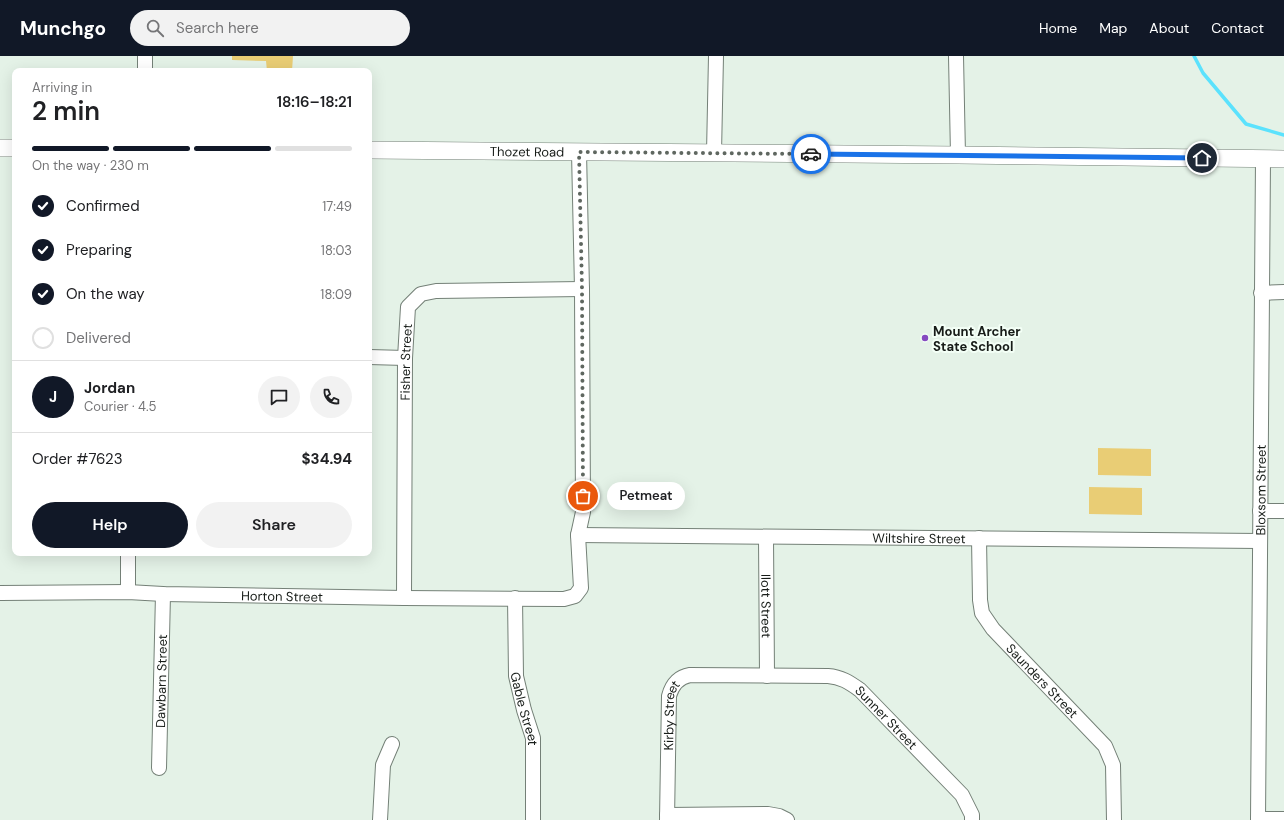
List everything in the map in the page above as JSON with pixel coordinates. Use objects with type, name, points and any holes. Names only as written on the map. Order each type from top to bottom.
[{"type":"street","points":[[145,56],[145,68]]},
{"type":"street","points":[[714,153],[716,56]]},
{"type":"street","points":[[956,56],[958,155]]},
{"type":"street","points":[[0,148],[12,148]]},
{"type":"street","name":"Thozet Road","points":[[372,150],[958,155],[1284,160]]},
{"type":"street","points":[[578,535],[583,512],[582,289],[579,152]]},
{"type":"street","name":"Bloxsom Street","points":[[1258,819],[1263,159]]},
{"type":"street","name":"Fisher Street","points":[[404,598],[405,358],[408,307],[420,294],[436,291],[582,289]]},
{"type":"street","points":[[1261,293],[1284,292]]},
{"type":"street","points":[[372,357],[405,358]]},
{"type":"street","points":[[1260,511],[1284,511]]},
{"type":"street","name":"Wiltshire Street","points":[[578,535],[1260,541]]},
{"type":"street","name":"Horton Street","points":[[0,593],[128,592],[163,594],[404,598],[564,599],[575,596],[581,588],[578,535]]},
{"type":"street","name":"Ilott Street","points":[[766,537],[767,676]]},
{"type":"street","name":"Saunders Street","points":[[979,538],[980,600],[982,613],[993,629],[1105,746],[1113,765],[1114,820]]},
{"type":"street","points":[[128,556],[128,592]]},
{"type":"street","name":"Dawbarn Street","points":[[159,768],[163,594]]},
{"type":"street","name":"Gable Street","points":[[515,598],[516,676],[524,710],[533,738],[533,820]]},
{"type":"street","name":"Kirby Street","points":[[667,817],[669,696],[671,688],[682,676],[690,675],[767,676]]},
{"type":"street","name":"Sunner Street","points":[[767,676],[828,676],[838,677],[850,682],[860,690],[962,795],[972,815],[972,820]]},
{"type":"street","points":[[380,820],[382,765],[392,744]]},
{"type":"street","points":[[667,817],[768,814],[779,816],[787,820]]},
{"type":"street","points":[[1258,819],[1284,819]]},
{"type":"shaded area","points":[[232,56],[293,56],[292,68],[267,68],[266,61],[232,60]]},
{"type":"shaded area","points":[[1098,448],[1151,449],[1151,476],[1098,475]]},
{"type":"shaded area","points":[[1089,487],[1142,488],[1142,515],[1089,514]]},
{"type":"waterway","points":[[1194,56],[1203,73],[1246,124],[1284,135]]},
{"type":"way so far","points":[[583,496],[582,289],[579,152],[811,154]]},
{"type":"place","name":"Mount Archer State School","points":[[925,338]]},
{"type":"place","name":"Petmeat","points":[[583,496]]},
{"type":"route","points":[[811,154],[1202,158]]}]
